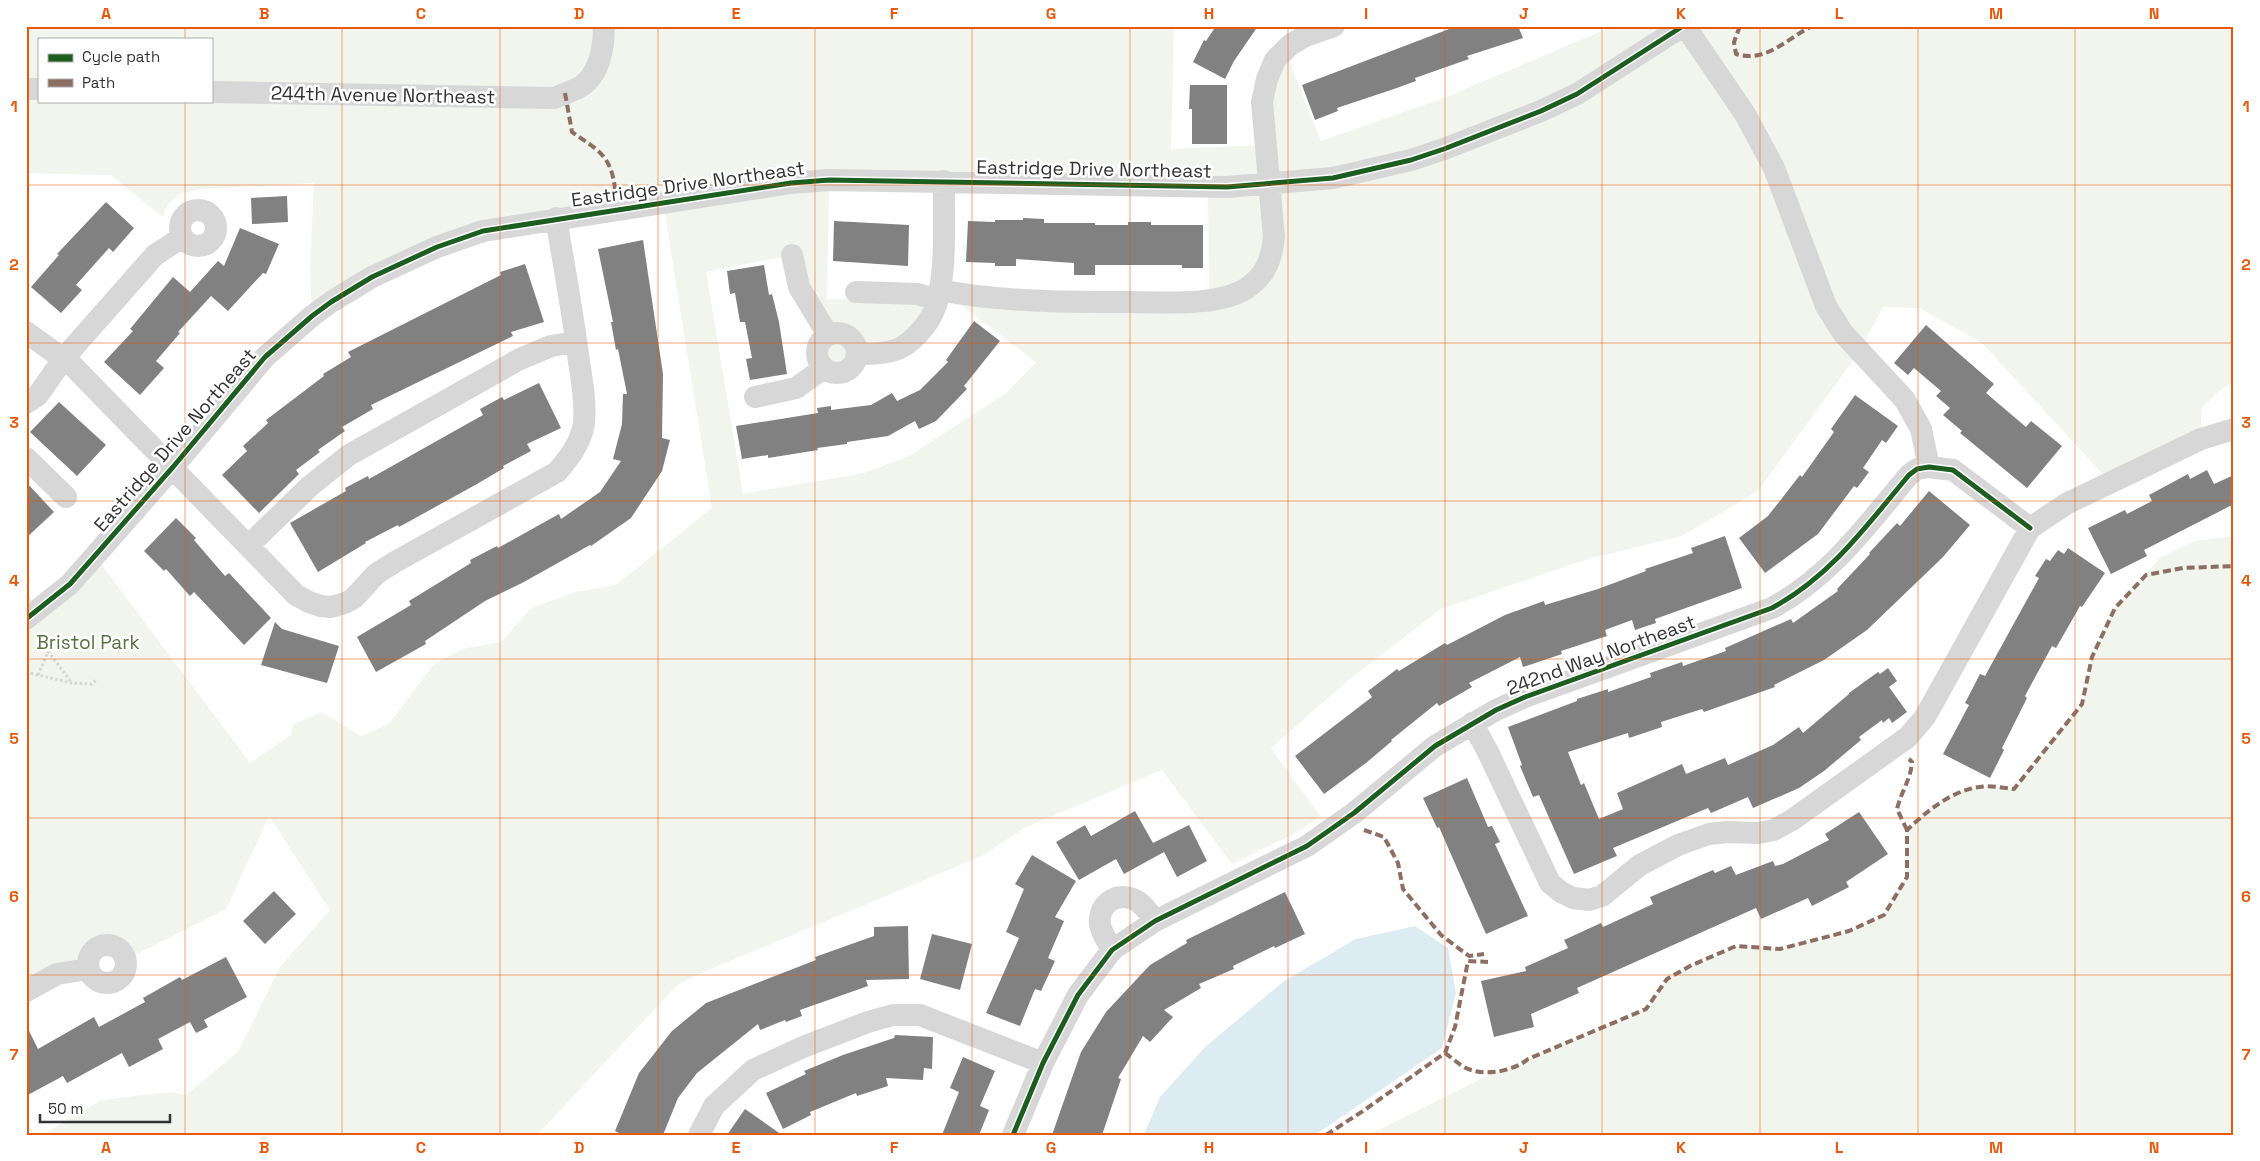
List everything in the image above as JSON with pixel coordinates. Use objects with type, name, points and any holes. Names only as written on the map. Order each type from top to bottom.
[{"type":"street","name":"244th Avenue Northeast","points":[[212,92],[555,98],[582,86],[594,72],[602,53],[604,26]]},
{"type":"street","points":[[856,292],[1047,302],[1196,302],[1235,293],[1255,282],[1264,273],[1272,257],[1274,237],[1262,102],[1267,79],[1275,60],[1290,45],[1305,36],[1334,26]]},
{"type":"street","points":[[1684,26],[1716,69],[1754,130],[1774,168],[1826,306],[1843,333],[1905,400],[1921,429],[1929,467],[1953,470],[2030,528]]},
{"type":"street","name":"Eastridge Drive Northeast","points":[[32,614],[70,584],[173,467],[265,357],[331,302],[372,277],[438,247],[483,231],[556,218],[791,183],[829,180],[1227,187],[1333,178],[1444,149],[1503,127],[1577,94],[1684,26]]},
{"type":"street","points":[[857,354],[878,354],[900,348],[915,336],[934,311],[938,295],[944,181]]},
{"type":"street","points":[[26,332],[64,358],[173,467],[296,595],[321,606],[332,607],[354,598],[376,574],[545,480],[556,472],[571,456],[584,423],[584,404],[556,218]]},
{"type":"street","points":[[26,403],[38,394],[64,358],[155,256],[181,238]]},
{"type":"street","points":[[792,255],[799,287],[828,336]]},
{"type":"street","points":[[834,334],[846,335],[855,344],[856,362],[847,371],[836,373],[824,368],[818,357],[820,344],[828,336],[834,334]]},
{"type":"street","points":[[249,545],[310,486],[349,456],[520,359],[551,346],[576,342]]},
{"type":"street","points":[[755,397],[796,388],[824,368]]},
{"type":"street","points":[[1472,723],[1550,883],[1561,892],[1573,898],[1589,900],[1602,896],[1650,858],[1709,834],[1727,832],[1758,833],[1774,830],[1809,810],[1908,737],[1925,717],[2030,528],[2044,517],[2083,495],[2201,438],[2234,429]]},
{"type":"street","points":[[26,458],[66,497]]},
{"type":"street","name":"242nd Way Northeast","points":[[1013,1135],[1043,1063],[1078,995],[1112,950],[1155,921],[1307,846],[1361,808],[1435,746],[1472,723],[1525,697],[1772,608],[1793,597],[1861,535],[1909,475],[1918,469],[1929,467]]},
{"type":"street","points":[[1112,950],[1100,927],[1100,915],[1106,903],[1117,897],[1133,899],[1144,906],[1155,921]]},
{"type":"street","points":[[26,991],[57,974],[88,969]]},
{"type":"street","points":[[699,1134],[714,1106],[753,1070],[803,1047],[893,1014],[920,1015],[1043,1063]]},
{"type":"path","points":[[32,614],[48,652],[71,683]]},
{"type":"path","points":[[38,675],[48,652]]},
{"type":"path","points":[[26,672],[71,683],[92,684],[97,679]]},
{"type":"green space","name":"Bristol Park","points":[[26,26],[1174,26],[1171,149],[1266,145],[1262,102],[1285,51],[1321,141],[1444,98],[1614,26],[2234,26],[2234,381],[2218,392],[2201,409],[2201,439],[2110,482],[1982,343],[1919,308],[1883,307],[1859,352],[1758,491],[1682,536],[1588,559],[1441,609],[1351,678],[1271,748],[1320,816],[1299,831],[1232,864],[1162,770],[1024,828],[984,855],[699,974],[677,985],[537,1135],[42,1135],[101,1100],[170,1092],[186,1095],[238,1052],[280,967],[330,910],[269,816],[226,909],[127,959],[118,948],[106,945],[100,946],[91,955],[88,962],[26,991],[26,593],[39,608],[95,556],[250,763],[291,735],[293,725],[321,712],[361,736],[389,724],[433,665],[462,649],[501,642],[530,609],[575,592],[616,585],[712,508],[663,202],[483,231],[312,316],[310,269],[314,183],[201,189],[180,194],[168,204],[163,217],[111,175],[26,173]],"holes":[[[829,180],[1208,187],[1209,300],[953,299],[1036,362],[1006,393],[909,456],[864,473],[743,494],[706,272],[792,255],[823,339],[818,357],[826,370],[833,373],[849,370],[856,362],[924,325],[937,300],[827,299]]]},
{"type":"green space","points":[[2234,536],[2234,1135],[1368,1135],[1493,1073],[1520,1065],[1528,1059],[1646,1009],[1667,979],[1690,966],[1736,946],[1780,949],[1849,931],[1884,915],[1907,877],[1907,830],[1931,809],[1949,797],[1969,789],[1992,786],[2014,789],[2082,704],[2092,657],[2115,608],[2160,558],[2195,541]]},
{"type":"shaded area","points":[[1415,926],[1448,948],[1456,993],[1442,1048],[1315,1135],[1144,1135],[1160,1097],[1205,1047],[1284,981],[1356,939]]},
{"type":"building","points":[[1216,26],[1258,26],[1234,61],[1225,79],[1193,62],[1204,40],[1206,41]]},
{"type":"building","points":[[1457,26],[1518,26],[1523,38],[1467,56],[1469,59],[1415,78],[1416,81],[1337,108],[1338,111],[1315,120],[1302,85]]},
{"type":"building","points":[[1190,85],[1227,85],[1227,144],[1192,144],[1192,109],[1189,109]]},
{"type":"building","points":[[287,196],[288,222],[252,224],[251,198]]},
{"type":"building","points":[[106,202],[134,228],[113,252],[109,248],[76,285],[82,290],[61,313],[31,287],[59,255],[57,254]]},
{"type":"building","points":[[1023,218],[1044,219],[1044,223],[1095,223],[1095,225],[1128,225],[1128,222],[1151,222],[1151,225],[1203,225],[1203,268],[1182,268],[1182,265],[1095,265],[1095,275],[1074,275],[1074,263],[1016,259],[1016,266],[995,266],[995,263],[966,262],[968,221],[995,222],[995,220],[1023,220]]},
{"type":"building","points":[[834,221],[909,225],[908,266],[833,261]]},
{"type":"building","points":[[240,228],[279,244],[266,274],[263,273],[228,311],[211,296],[178,332],[180,333],[156,361],[164,368],[140,395],[104,362],[133,331],[130,329],[173,277],[190,292],[218,261],[224,266]]},
{"type":"building","points":[[643,240],[663,374],[662,438],[670,440],[662,471],[631,518],[591,546],[485,601],[425,641],[426,644],[376,672],[357,637],[411,605],[409,601],[471,563],[470,560],[497,546],[498,548],[559,514],[561,519],[600,492],[621,461],[613,459],[622,424],[623,394],[627,394],[618,349],[616,350],[611,322],[613,322],[598,249]]},
{"type":"building","points":[[525,264],[544,322],[511,332],[513,336],[371,405],[373,409],[342,427],[345,431],[318,450],[320,452],[296,470],[299,474],[259,513],[222,475],[247,451],[243,446],[268,423],[266,420],[324,376],[323,374],[351,357],[348,352],[501,275],[500,272]]},
{"type":"building","points":[[764,265],[769,295],[772,294],[779,322],[787,374],[750,380],[746,359],[752,358],[745,322],[740,322],[735,293],[730,294],[727,271]]},
{"type":"building","points":[[974,321],[1000,341],[964,386],[967,389],[936,421],[919,429],[915,421],[888,436],[817,448],[818,450],[768,458],[768,455],[742,459],[736,426],[818,413],[817,408],[831,406],[831,410],[871,405],[892,393],[897,401],[920,390],[948,362],[946,360]]},
{"type":"building","points":[[1926,325],[1994,384],[1986,393],[2026,427],[2031,421],[2062,446],[2027,488],[1960,433],[1962,431],[1943,415],[1950,408],[1936,396],[1941,391],[1914,368],[1908,375],[1894,363]]},
{"type":"building","points":[[539,383],[561,428],[527,444],[531,451],[503,466],[504,468],[477,484],[399,527],[398,525],[365,542],[318,572],[290,523],[346,491],[345,488],[368,476],[369,479],[483,415],[480,409],[502,397],[504,400]]},
{"type":"building","points":[[1855,395],[1898,426],[1886,443],[1882,440],[1863,468],[1869,472],[1857,488],[1854,486],[1818,534],[1765,573],[1739,538],[1768,516],[1800,475],[1802,477],[1834,432],[1831,429]]},
{"type":"building","points":[[59,402],[106,445],[77,476],[30,432]]},
{"type":"building","points":[[2207,470],[2214,484],[2234,475],[2234,504],[2144,550],[2147,556],[2111,574],[2088,528],[2125,510],[2127,514],[2152,501],[2149,495],[2188,474],[2190,479]]},
{"type":"building","points":[[26,482],[54,512],[26,538]]},
{"type":"building","points":[[1929,491],[1970,525],[1943,557],[1867,630],[1824,660],[1774,685],[1775,687],[1704,712],[1702,709],[1661,722],[1662,727],[1629,738],[1628,733],[1568,752],[1581,785],[1584,783],[1599,819],[1623,809],[1617,793],[1682,764],[1686,774],[1725,758],[1728,765],[1773,745],[1799,727],[1803,733],[1849,693],[1878,672],[1880,674],[1888,668],[1897,681],[1889,687],[1907,712],[1892,723],[1889,718],[1883,723],[1882,720],[1859,737],[1861,740],[1824,771],[1799,788],[1753,808],[1748,797],[1711,813],[1708,808],[1613,848],[1617,856],[1574,874],[1539,795],[1533,797],[1520,766],[1522,765],[1508,727],[1577,701],[1577,699],[1608,689],[1608,692],[1651,677],[1650,673],[1682,662],[1683,666],[1726,651],[1725,648],[1791,619],[1793,623],[1838,591],[1837,589],[1869,553],[1897,523],[1900,526]]},
{"type":"building","points":[[176,518],[196,538],[194,540],[225,576],[229,573],[271,618],[244,645],[194,592],[190,596],[166,569],[164,571],[144,551]]},
{"type":"building","points":[[1725,536],[1742,588],[1655,619],[1656,623],[1635,630],[1632,620],[1605,630],[1607,636],[1561,651],[1562,654],[1523,667],[1520,657],[1469,683],[1472,687],[1439,706],[1437,703],[1366,763],[1324,794],[1295,756],[1372,697],[1368,691],[1397,669],[1399,671],[1445,643],[1447,645],[1505,615],[1544,601],[1545,605],[1598,589],[1646,571],[1645,569],[1693,553],[1691,548]]},
{"type":"building","points":[[2068,548],[2105,573],[2082,607],[2080,606],[2056,648],[2052,646],[2025,696],[2027,698],[2002,748],[2004,750],[1990,778],[1943,754],[1969,705],[1965,703],[1980,674],[1985,676],[2039,578],[2035,576],[2046,559],[2050,561],[2058,550],[2064,554]]},
{"type":"building","points":[[275,622],[282,629],[339,646],[327,683],[261,665]]},
{"type":"building","points":[[1467,778],[1488,827],[1492,826],[1500,842],[1495,844],[1528,916],[1486,934],[1439,827],[1437,828],[1423,798]]},
{"type":"building","points":[[1135,811],[1153,843],[1189,825],[1207,861],[1177,877],[1164,852],[1124,874],[1116,859],[1079,880],[1056,842],[1085,825],[1091,836]]},
{"type":"building","points":[[1859,812],[1888,854],[1846,882],[1849,887],[1812,906],[1808,898],[1761,919],[1756,908],[1577,988],[1579,993],[1531,1014],[1534,1027],[1494,1037],[1481,981],[1526,971],[1525,967],[1568,948],[1564,940],[1601,923],[1603,927],[1653,904],[1650,897],[1713,870],[1715,873],[1731,866],[1736,875],[1773,861],[1775,866],[1783,864],[1829,840],[1825,834]]},
{"type":"building","points":[[1032,855],[1076,881],[1055,917],[1064,921],[1048,958],[1055,961],[1041,991],[1035,989],[1020,1026],[986,1013],[1019,938],[1006,932],[1024,889],[1015,884]]},
{"type":"building","points":[[274,891],[296,914],[265,944],[243,921]]},
{"type":"building","points":[[1285,892],[1305,934],[1275,948],[1274,946],[1233,966],[1234,969],[1199,984],[1201,988],[1164,1010],[1173,1017],[1150,1042],[1143,1036],[1118,1078],[1121,1079],[1102,1135],[1052,1135],[1081,1052],[1106,1012],[1150,965],[1187,943],[1186,940]]},
{"type":"building","points":[[908,926],[909,979],[866,980],[868,986],[800,1010],[802,1016],[786,1022],[785,1020],[760,1030],[758,1024],[697,1073],[678,1098],[663,1135],[623,1135],[615,1131],[639,1073],[672,1031],[706,1003],[816,960],[815,957],[874,936],[874,927]]},
{"type":"building","points":[[932,934],[972,944],[960,990],[920,979]]},
{"type":"building","points":[[226,957],[247,997],[204,1020],[208,1027],[196,1033],[190,1022],[158,1039],[163,1049],[129,1067],[122,1053],[67,1083],[63,1076],[26,1096],[26,1025],[38,1049],[94,1017],[99,1027],[145,1002],[143,998],[180,977],[182,980]]},
{"type":"building","points":[[895,1035],[933,1037],[932,1069],[924,1068],[923,1080],[886,1078],[888,1086],[857,1096],[856,1093],[810,1112],[811,1115],[783,1129],[766,1093],[806,1074],[804,1071],[843,1055],[894,1038]]},
{"type":"building","points":[[963,1057],[995,1071],[980,1106],[989,1110],[979,1135],[942,1135],[959,1092],[950,1088]]},
{"type":"building","points":[[745,1109],[782,1135],[727,1135]]},
{"type":"marked path","points":[[1740,26],[1734,42],[1736,54],[1747,56],[1767,53],[1812,26]]},
{"type":"marked path","points":[[565,93],[572,132],[602,154],[610,168],[615,189]]},
{"type":"marked path","points":[[1445,1053],[1471,1070],[1479,1072],[1506,1070],[1646,1009],[1667,979],[1690,966],[1736,946],[1780,949],[1849,931],[1884,915],[1907,877],[1907,830],[1931,809],[1949,797],[1969,789],[1983,786],[2014,789],[2082,704],[2092,657],[2115,608],[2146,575],[2183,568],[2234,566]]},
{"type":"marked path","points":[[1907,830],[1897,809],[1911,768],[1912,762],[1909,759]]},
{"type":"marked path","points":[[1364,830],[1384,837],[1398,863],[1403,889],[1441,935],[1469,956],[1484,954]]},
{"type":"marked path","points":[[1326,1135],[1445,1053],[1455,1027],[1468,961],[1488,962]]},
{"type":"cycle path","points":[[26,619],[70,584],[173,467],[265,357],[331,302],[372,277],[437,247],[483,231],[791,183],[829,180],[1227,187],[1333,178],[1411,160],[1541,111],[1577,94],[1683,26]]},
{"type":"cycle path","points":[[1013,1135],[1043,1063],[1078,995],[1112,950],[1155,921],[1307,846],[1354,813],[1435,746],[1496,710],[1525,697],[1772,608],[1812,581],[1830,565],[1863,531],[1909,475],[1917,469],[1929,467],[1953,470],[2030,528]]}]
